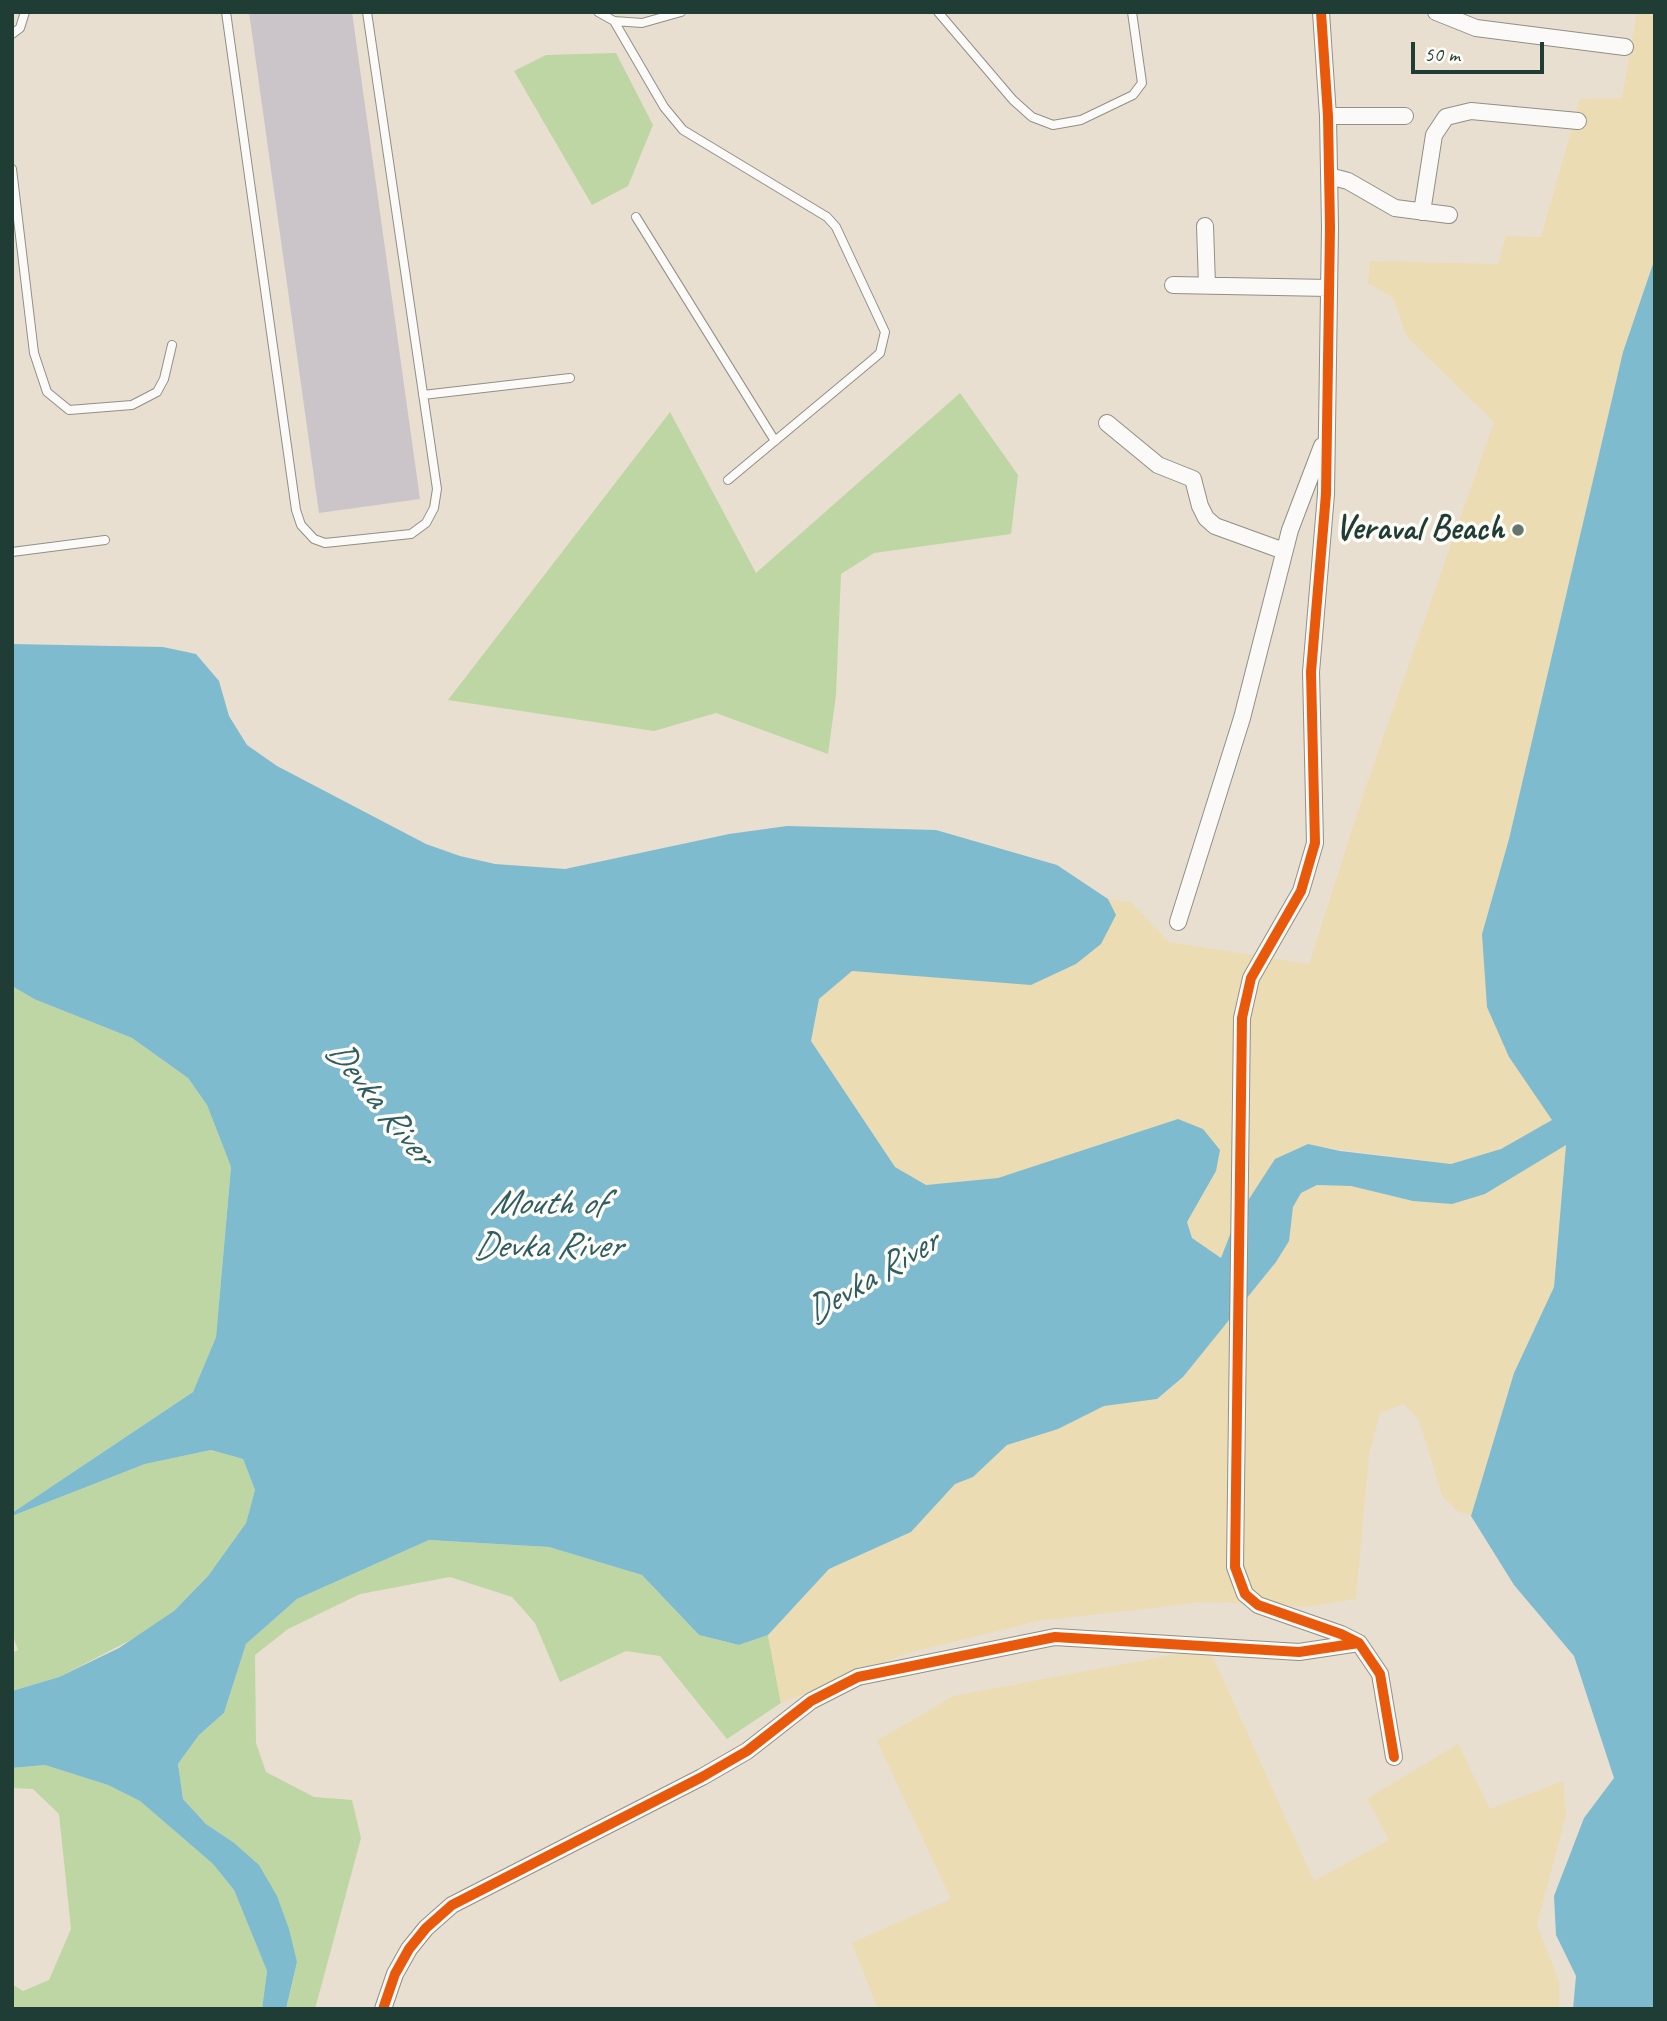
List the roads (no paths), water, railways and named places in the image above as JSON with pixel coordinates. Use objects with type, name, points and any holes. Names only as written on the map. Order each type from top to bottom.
[{"type":"street","points":[[1321,12],[1328,116],[1329,288],[1326,494],[1311,672],[1315,843],[1301,891],[1251,978],[1242,1018],[1235,1567],[1245,1594],[1258,1605],[1359,1643],[1380,1674],[1394,1757]]},
{"type":"street","points":[[1436,12],[1476,28],[1625,47]]},
{"type":"street","points":[[1422,212],[1434,135],[1446,117],[1471,111],[1578,121]]},
{"type":"street","points":[[1328,116],[1405,116]]},
{"type":"street","points":[[1329,176],[1348,181],[1395,208],[1449,215]]},
{"type":"street","points":[[1205,226],[1207,285]]},
{"type":"street","points":[[1173,285],[1329,288]]},
{"type":"street","points":[[1107,423],[1158,465],[1193,479],[1200,506],[1206,518],[1215,526],[1284,551]]},
{"type":"street","points":[[1178,922],[1242,719],[1284,551],[1326,434]]},
{"type":"street","points":[[383,2009],[395,1974],[409,1949],[426,1928],[452,1905],[710,1773],[747,1751],[811,1702],[858,1677],[1055,1637],[1298,1652],[1359,1643]]},
{"type":"lane","points":[[12,34],[19,28],[25,12]]},
{"type":"lane","points":[[226,12],[296,510],[301,524],[314,539],[325,543],[411,534],[426,523],[434,508],[438,489],[366,12]]},
{"type":"lane","points":[[598,12],[614,21],[642,23],[681,12]]},
{"type":"lane","points":[[938,12],[1013,100],[1032,117],[1054,125],[1081,120],[1133,95],[1142,83],[1132,12]]},
{"type":"lane","points":[[614,21],[664,107],[683,130],[827,217],[836,227],[881,318],[885,332],[880,353],[728,480]]},
{"type":"lane","points":[[12,169],[34,354],[47,392],[69,410],[132,405],[157,392],[172,345]]},
{"type":"lane","points":[[636,217],[775,441]]},
{"type":"lane","points":[[423,395],[570,379]]},
{"type":"lane","points":[[12,552],[106,540]]},
{"type":"water","name":"Mouth of Devka River","points":[[1655,258],[1655,2009],[1573,2009],[1576,1976],[1556,1935],[1554,1896],[1584,1818],[1614,1778],[1574,1656],[1514,1585],[1471,1516],[1514,1373],[1554,1287],[1566,1145],[1485,1194],[1452,1204],[1413,1201],[1351,1186],[1317,1185],[1301,1193],[1293,1207],[1289,1241],[1276,1262],[1183,1377],[1157,1399],[1104,1406],[1058,1429],[1007,1445],[973,1477],[955,1484],[911,1532],[829,1569],[768,1635],[739,1645],[699,1635],[642,1575],[549,1547],[429,1540],[297,1599],[246,1644],[224,1713],[199,1735],[178,1764],[183,1799],[206,1824],[233,1842],[259,1865],[277,1896],[289,1929],[297,1962],[286,2009],[262,2009],[267,1971],[234,1890],[213,1864],[140,1801],[108,1785],[45,1765],[12,1768],[12,1691],[59,1677],[119,1648],[174,1611],[208,1576],[246,1523],[255,1490],[243,1459],[211,1450],[145,1464],[12,1516],[12,1513],[193,1392],[216,1337],[231,1167],[207,1105],[188,1078],[132,1038],[34,999],[12,986],[12,644],[163,647],[196,654],[219,681],[229,716],[247,745],[277,766],[426,844],[495,864],[565,869],[729,834],[787,826],[936,830],[1057,865],[1108,899],[1116,915],[1101,944],[1076,964],[1031,985],[852,971],[819,999],[811,1041],[895,1167],[926,1185],[998,1178],[1178,1119],[1203,1129],[1220,1150],[1216,1171],[1187,1222],[1192,1238],[1221,1258],[1236,1219],[1275,1159],[1308,1144],[1340,1151],[1451,1164],[1501,1149],[1552,1120],[1509,1057],[1487,1007],[1482,934],[1509,839],[1623,352]]},
{"type":"place","name":"Veraval Beach","points":[[1518,530]]},
{"type":"water label","name":"Devka River","points":[[379,1103]]},
{"type":"water label","name":"Devka River","points":[[872,1278]]}]
